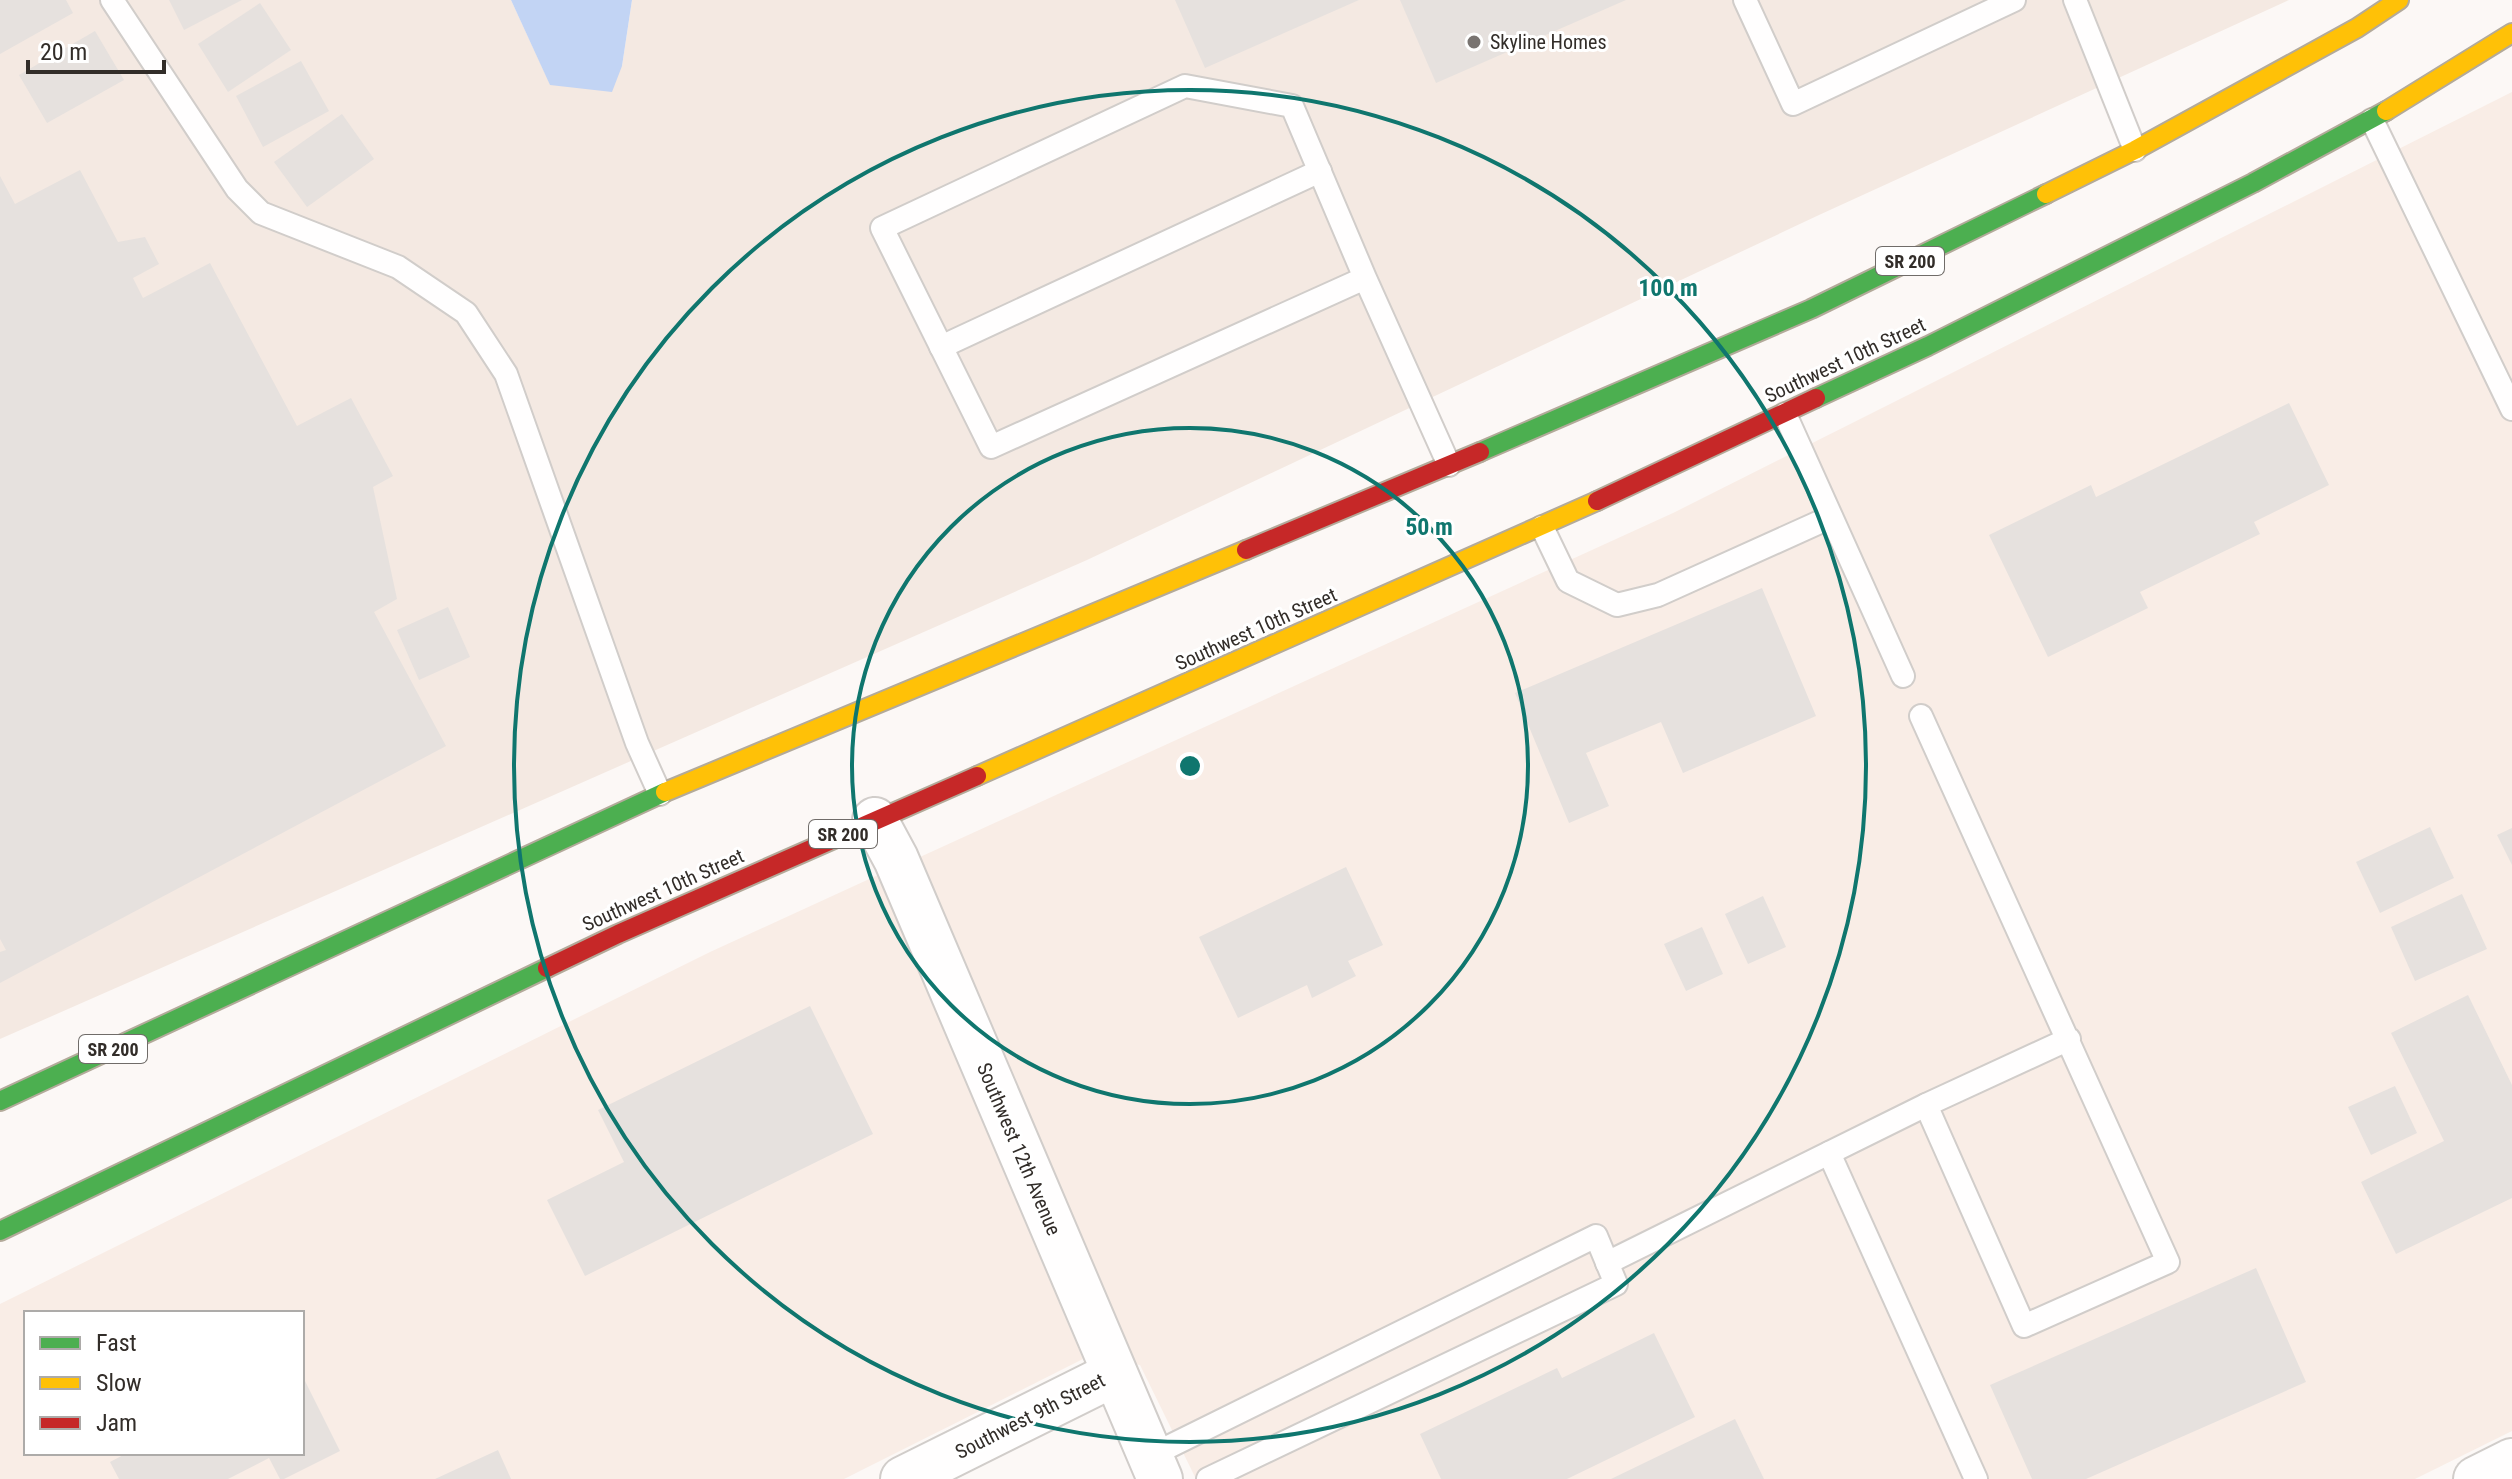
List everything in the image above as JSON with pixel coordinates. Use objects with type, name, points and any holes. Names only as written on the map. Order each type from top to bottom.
[{"type":"main road","name":"SR 200","points":[[0,1101],[660,794],[1449,465],[1811,309],[2135,150],[2357,28],[2399,0]]},
{"type":"main road","name":"Southwest 10th Street","points":[[0,1231],[618,934],[1542,527],[1785,414],[2253,183],[2372,120],[2512,33]]},
{"type":"street","name":"Southwest 12th Avenue","points":[[875,820],[896,859],[1155,1468]]},
{"type":"street","name":"Southwest 9th Street","points":[[903,1479],[1114,1374]]},
{"type":"street","points":[[2476,1479],[2512,1461]]},
{"type":"lane","points":[[112,0],[237,189],[261,213],[398,267],[466,313],[506,374],[637,743],[660,794]]},
{"type":"lane","points":[[1745,0],[1793,104],[2014,0]]},
{"type":"lane","points":[[2075,0],[2135,150]]},
{"type":"lane","points":[[1365,278],[991,447],[882,228],[1185,86],[1292,106],[1449,465]]},
{"type":"lane","points":[[2372,120],[2512,409]]},
{"type":"lane","points":[[941,347],[1320,171]]},
{"type":"lane","points":[[1785,414],[1903,676]]},
{"type":"lane","points":[[1542,527],[1568,581],[1617,605],[1658,595],[1831,517]]},
{"type":"lane","points":[[1921,716],[2168,1262],[2024,1326],[1926,1105]]},
{"type":"lane","points":[[1607,1263],[1926,1105],[2069,1039]]},
{"type":"lane","points":[[1829,1153],[1976,1479]]},
{"type":"lane","points":[[1155,1468],[1596,1236],[1616,1284],[1208,1479]]},
{"type":"shaded area","points":[[0,0],[511,0],[550,84],[622,66],[632,0],[2289,0],[1819,215],[1087,560],[0,1039]]},
{"type":"shaded area","points":[[2512,92],[2512,1431],[2415,1479],[1196,1479],[1140,1365],[1135,1364],[920,857],[1673,513]]},
{"type":"shaded area","points":[[878,875],[1083,1359],[844,1479],[0,1479],[0,1304],[710,952]]},
{"type":"water","points":[[511,0],[632,0],[622,66],[612,92],[550,85]]},
{"type":"building","points":[[0,0],[66,0],[73,13],[0,54]]},
{"type":"building","points":[[169,0],[242,0],[184,30]]},
{"type":"building","points":[[1175,0],[1359,0],[1205,68]]},
{"type":"building","name":"Skyline Homes","points":[[1400,0],[1626,0],[1436,83]]},
{"type":"building","points":[[260,3],[291,50],[228,92],[198,44]]},
{"type":"building","points":[[95,31],[124,80],[47,123],[19,75]]},
{"type":"building","points":[[301,61],[329,111],[263,147],[236,96]]},
{"type":"building","points":[[342,114],[374,159],[307,207],[274,162]]},
{"type":"building","points":[[80,170],[118,242],[145,237],[159,264],[133,278],[143,298],[210,263],[297,426],[351,398],[393,476],[373,487],[397,599],[374,612],[446,746],[0,983],[0,952],[6,950],[0,939],[0,176],[15,204]]},
{"type":"building","points":[[2289,403],[2329,485],[2254,522],[2260,534],[2140,592],[2148,608],[2048,657],[1989,535],[2091,485],[2096,497]]},
{"type":"building","points":[[1762,588],[1816,716],[1683,773],[1661,722],[1586,753],[1609,806],[1569,823],[1515,693]]},
{"type":"building","points":[[448,607],[470,657],[419,680],[397,630]]},
{"type":"building","points":[[2430,827],[2454,878],[2380,913],[2356,862]]},
{"type":"building","points":[[2512,828],[2512,865],[2497,835]]},
{"type":"building","points":[[1346,867],[1383,945],[1348,961],[1356,976],[1312,998],[1307,985],[1238,1018],[1199,937]]},
{"type":"building","points":[[2462,894],[2487,949],[2415,981],[2391,927]]},
{"type":"building","points":[[1763,896],[1786,947],[1748,964],[1725,914]]},
{"type":"building","points":[[1702,927],[1723,974],[1686,991],[1664,944]]},
{"type":"building","points":[[2468,995],[2512,1085],[2512,1198],[2396,1254],[2361,1182],[2444,1141],[2391,1033]]},
{"type":"building","points":[[810,1006],[873,1134],[585,1276],[547,1200],[624,1162],[598,1110]]},
{"type":"building","points":[[2395,1086],[2417,1133],[2371,1155],[2348,1107]]},
{"type":"building","points":[[2256,1268],[2306,1382],[2086,1479],[2032,1479],[1990,1385]]},
{"type":"building","points":[[1654,1333],[1695,1417],[1567,1479],[1441,1479],[1420,1434],[1557,1368],[1562,1378]]},
{"type":"building","points":[[304,1379],[340,1451],[284,1479],[280,1479],[269,1458],[228,1479],[119,1479],[110,1462],[123,1455],[304,1455]]},
{"type":"building","points":[[1735,1419],[1764,1479],[1611,1479]]},
{"type":"building","points":[[498,1450],[511,1479],[435,1479]]},
{"type":"traffic: fast","points":[[1816,398],[1928,346],[2253,183],[2386,111]]},
{"type":"traffic: fast","points":[[1480,452],[1811,309],[2046,194]]},
{"type":"traffic: fast","points":[[0,1101],[665,792]]},
{"type":"traffic: fast","points":[[0,1231],[547,968]]},
{"type":"traffic: slow","points":[[2046,194],[2135,150],[2357,28],[2399,0]]},
{"type":"traffic: slow","points":[[2386,111],[2512,33]]},
{"type":"traffic: slow","points":[[977,776],[1597,501]]},
{"type":"traffic: slow","points":[[665,792],[1246,550]]},
{"type":"traffic: jam","points":[[1597,501],[1816,398]]},
{"type":"traffic: jam","points":[[1246,550],[1480,452]]},
{"type":"traffic: jam","points":[[547,968],[977,776]]},
{"type":"place","name":"Skyline Homes","points":[[1474,42]]}]
